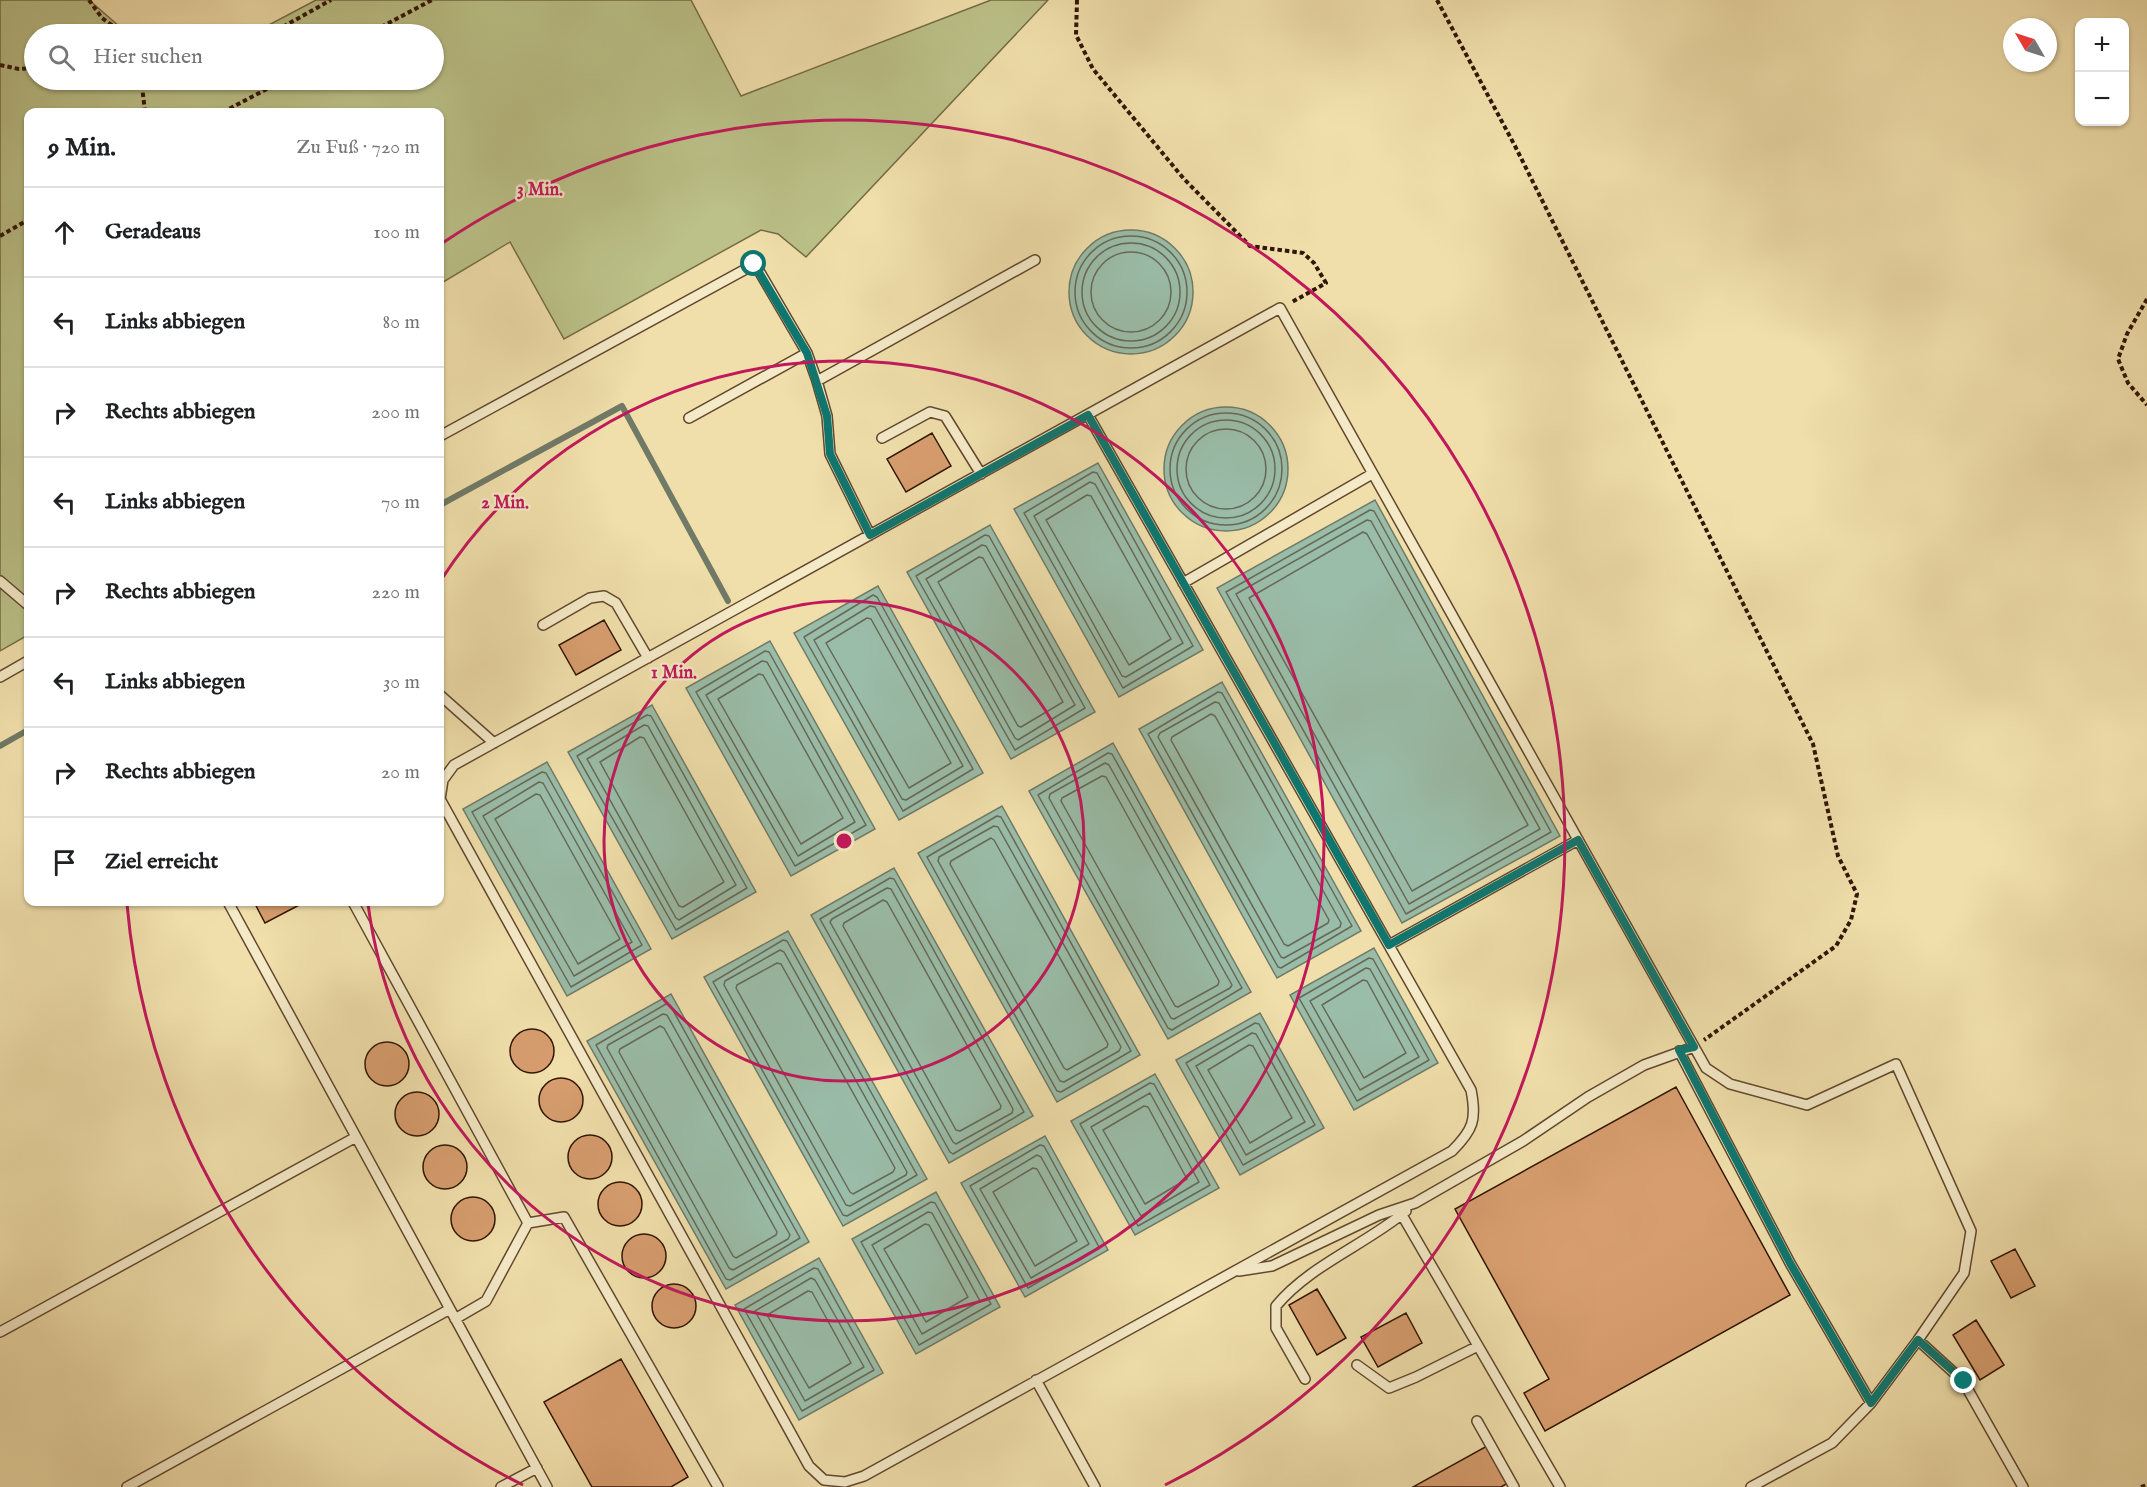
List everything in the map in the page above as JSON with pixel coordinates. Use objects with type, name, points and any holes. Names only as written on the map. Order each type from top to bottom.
[{"type":"lane","points":[[817,381],[1035,260]]},
{"type":"lane","points":[[444,434],[754,264],[807,353],[827,416],[830,454],[870,535]]},
{"type":"lane","points":[[444,779],[454,765],[1280,308],[1706,1068],[1730,1084],[1807,1105],[1896,1064],[1971,1231],[1964,1272],[1918,1340],[1871,1403],[1832,1443],[1751,1487]]},
{"type":"lane","points":[[689,418],[807,353]]},
{"type":"lane","points":[[882,438],[930,412],[945,416],[981,474]]},
{"type":"lane","points":[[444,806],[809,1466],[824,1480],[845,1482],[864,1476],[1452,1151],[1470,1133],[1475,1110],[1471,1090],[1088,415]]},
{"type":"lane","points":[[1183,583],[1372,474]]},
{"type":"lane","points":[[0,581],[24,602]]},
{"type":"lane","points":[[543,625],[590,598],[604,596],[616,603],[648,657]]},
{"type":"lane","points":[[0,677],[24,663]]},
{"type":"lane","points":[[444,698],[494,743]]},
{"type":"lane","points":[[1389,945],[1578,840]]},
{"type":"lane","points":[[230,906],[547,1487]]},
{"type":"lane","points":[[355,906],[528,1223]]},
{"type":"lane","points":[[1233,1272],[1272,1266],[1379,1215],[1415,1203],[1523,1141],[1588,1097],[1644,1065],[1679,1050],[1694,1047]]},
{"type":"lane","points":[[1679,1050],[1790,1263],[1871,1403]]},
{"type":"lane","points":[[0,1332],[356,1137]]},
{"type":"lane","points":[[1305,1379],[1276,1328],[1276,1306],[1292,1287],[1384,1230],[1415,1203]]},
{"type":"lane","points":[[1402,1215],[1560,1487]]},
{"type":"lane","points":[[528,1223],[564,1217],[718,1487]]},
{"type":"lane","points":[[455,1319],[486,1301],[528,1223]]},
{"type":"lane","points":[[127,1487],[450,1309]]},
{"type":"lane","points":[[1918,1340],[1964,1381],[2023,1487]]},
{"type":"lane","points":[[1357,1365],[1389,1388],[1478,1346]]},
{"type":"lane","points":[[1036,1380],[1095,1487]]},
{"type":"lane","points":[[1477,1422],[1514,1487]]},
{"type":"lane","points":[[501,1487],[537,1468]]},
{"type":"path","points":[[89,0],[102,18],[110,24]]},
{"type":"path","points":[[288,24],[331,0]]},
{"type":"path","points":[[387,24],[432,0]]},
{"type":"path","points":[[1077,0],[1076,35],[1093,69],[1184,179],[1250,246],[1303,253],[1314,263],[1326,283],[1280,308]]},
{"type":"path","points":[[1437,0],[1520,157],[1813,744],[1838,856],[1857,894],[1851,920],[1836,946],[1694,1047]]},
{"type":"path","points":[[0,65],[24,69]]},
{"type":"path","points":[[142,90],[145,108]]},
{"type":"path","points":[[231,108],[266,90]]},
{"type":"path","points":[[0,236],[24,222]]},
{"type":"path","points":[[2147,299],[2127,334],[2118,359],[2128,383],[2147,405]]},
{"type":"path","points":[[2141,1487],[2147,1485]]},
{"type":"green space","points":[[0,0],[89,0],[117,24],[24,24],[24,90],[444,90],[444,24],[271,24],[316,0],[691,0],[741,96],[991,0],[1048,0],[806,257],[778,234],[761,230],[564,339],[510,242],[444,282],[444,108],[24,108],[24,637],[0,651]]},
{"type":"water","points":[[1131,230],[1155,235],[1166,240],[1175,248],[1183,257],[1188,268],[1193,292],[1188,316],[1183,327],[1175,336],[1166,344],[1155,349],[1131,354],[1107,349],[1096,344],[1087,336],[1079,327],[1074,316],[1069,292],[1074,268],[1079,257],[1087,248],[1096,240],[1107,235]]},
{"type":"water","points":[[1226,407],[1250,412],[1261,417],[1270,425],[1278,434],[1283,445],[1288,469],[1283,493],[1278,504],[1270,513],[1261,521],[1250,526],[1226,531],[1202,526],[1191,521],[1182,513],[1174,504],[1169,493],[1164,469],[1169,445],[1174,434],[1182,425],[1191,417],[1202,412]]},
{"type":"water","points":[[1098,463],[1203,650],[1119,697],[1014,509]]},
{"type":"water","points":[[1375,500],[1560,836],[1402,923],[1217,588]]},
{"type":"water","points":[[990,525],[1095,712],[1011,759],[907,572]]},
{"type":"water","points":[[878,586],[983,773],[899,820],[794,633]]},
{"type":"water","points":[[770,641],[875,829],[791,876],[686,688]]},
{"type":"water","points":[[1222,682],[1361,931],[1277,978],[1139,729]]},
{"type":"water","points":[[652,705],[756,892],[672,939],[568,752]]},
{"type":"water","points":[[1113,743],[1251,992],[1168,1039],[1029,791]]},
{"type":"water","points":[[547,762],[651,949],[567,996],[463,809]]},
{"type":"water","points":[[1002,806],[1140,1055],[1057,1102],[918,853]]},
{"type":"water","points":[[894,868],[1033,1116],[949,1163],[811,915]]},
{"type":"water","points":[[788,931],[927,1179],[843,1226],[704,977]]},
{"type":"water","points":[[1374,948],[1438,1063],[1354,1110],[1290,995]]},
{"type":"water","points":[[671,994],[809,1242],[726,1289],[587,1041]]},
{"type":"water","points":[[1260,1013],[1324,1128],[1240,1175],[1176,1060]]},
{"type":"water","points":[[1155,1074],[1219,1188],[1135,1235],[1071,1121]]},
{"type":"water","points":[[1045,1136],[1108,1250],[1025,1297],[961,1183]]},
{"type":"water","points":[[936,1192],[1000,1307],[916,1354],[852,1239]]},
{"type":"water","points":[[819,1258],[883,1373],[799,1420],[735,1305]]},
{"type":"building","points":[[932,433],[951,466],[906,492],[887,459]]},
{"type":"building","points":[[604,620],[621,650],[576,675],[559,645]]},
{"type":"building","points":[[256,906],[297,906],[265,923]]},
{"type":"building","points":[[532,1029],[541,1030],[548,1035],[553,1042],[553,1060],[548,1067],[541,1072],[532,1073],[523,1072],[516,1067],[511,1060],[510,1051],[511,1042],[516,1035],[523,1030]]},
{"type":"building","points":[[387,1042],[396,1043],[403,1048],[408,1055],[408,1073],[403,1080],[396,1085],[387,1086],[378,1085],[371,1080],[366,1073],[365,1064],[366,1055],[371,1048],[378,1043]]},
{"type":"building","points":[[561,1078],[570,1079],[577,1084],[582,1091],[582,1109],[577,1116],[570,1121],[561,1122],[552,1121],[545,1116],[540,1109],[539,1100],[540,1091],[545,1084],[552,1079]]},
{"type":"building","points":[[1676,1087],[1790,1295],[1545,1431],[1524,1393],[1549,1379],[1455,1209]]},
{"type":"building","points":[[417,1092],[426,1093],[433,1098],[438,1105],[438,1123],[433,1130],[426,1135],[417,1136],[408,1135],[401,1130],[396,1123],[395,1114],[396,1105],[401,1098],[408,1093]]},
{"type":"building","points":[[590,1135],[599,1136],[606,1141],[611,1148],[611,1166],[606,1173],[599,1178],[590,1179],[581,1178],[574,1173],[569,1166],[568,1157],[569,1148],[574,1141],[581,1136]]},
{"type":"building","points":[[445,1145],[454,1146],[461,1151],[466,1158],[466,1176],[461,1183],[454,1188],[445,1189],[436,1188],[429,1183],[424,1176],[423,1167],[424,1158],[429,1151],[436,1146]]},
{"type":"building","points":[[620,1182],[629,1183],[636,1188],[641,1195],[641,1213],[636,1220],[629,1225],[620,1226],[611,1225],[604,1220],[599,1213],[598,1204],[599,1195],[604,1188],[611,1183]]},
{"type":"building","points":[[473,1197],[482,1198],[489,1203],[494,1210],[494,1228],[489,1235],[482,1240],[473,1241],[464,1240],[457,1235],[452,1228],[451,1219],[452,1210],[457,1203],[464,1198]]},
{"type":"building","points":[[644,1234],[653,1235],[660,1240],[665,1247],[665,1265],[660,1272],[653,1277],[644,1278],[635,1277],[628,1272],[623,1265],[622,1256],[623,1247],[628,1240],[635,1235]]},
{"type":"building","points":[[2015,1249],[2035,1286],[2011,1298],[1991,1261]]},
{"type":"building","points":[[674,1284],[683,1285],[690,1290],[695,1297],[695,1315],[690,1322],[683,1327],[674,1328],[665,1327],[658,1322],[653,1315],[652,1306],[653,1297],[658,1290],[665,1285]]},
{"type":"building","points":[[1317,1289],[1346,1338],[1317,1355],[1289,1305]]},
{"type":"building","points":[[1406,1313],[1422,1343],[1378,1367],[1361,1337]]},
{"type":"building","points":[[1976,1320],[2004,1365],[1980,1380],[1953,1335]]},
{"type":"building","points":[[621,1359],[688,1477],[671,1487],[592,1487],[544,1402]]},
{"type":"building","points":[[1487,1446],[1508,1483],[1501,1487],[1413,1487]]},
{"type":"waterway","points":[[444,503],[622,406],[728,601]]},
{"type":"waterway","points":[[0,746],[24,732]]},
{"type":"route","points":[[754,264],[807,353],[827,416],[830,454],[870,535],[1088,415],[1389,945],[1578,840],[1694,1047],[1679,1050],[1790,1263],[1871,1403],[1918,1340],[1964,1381]]}]
